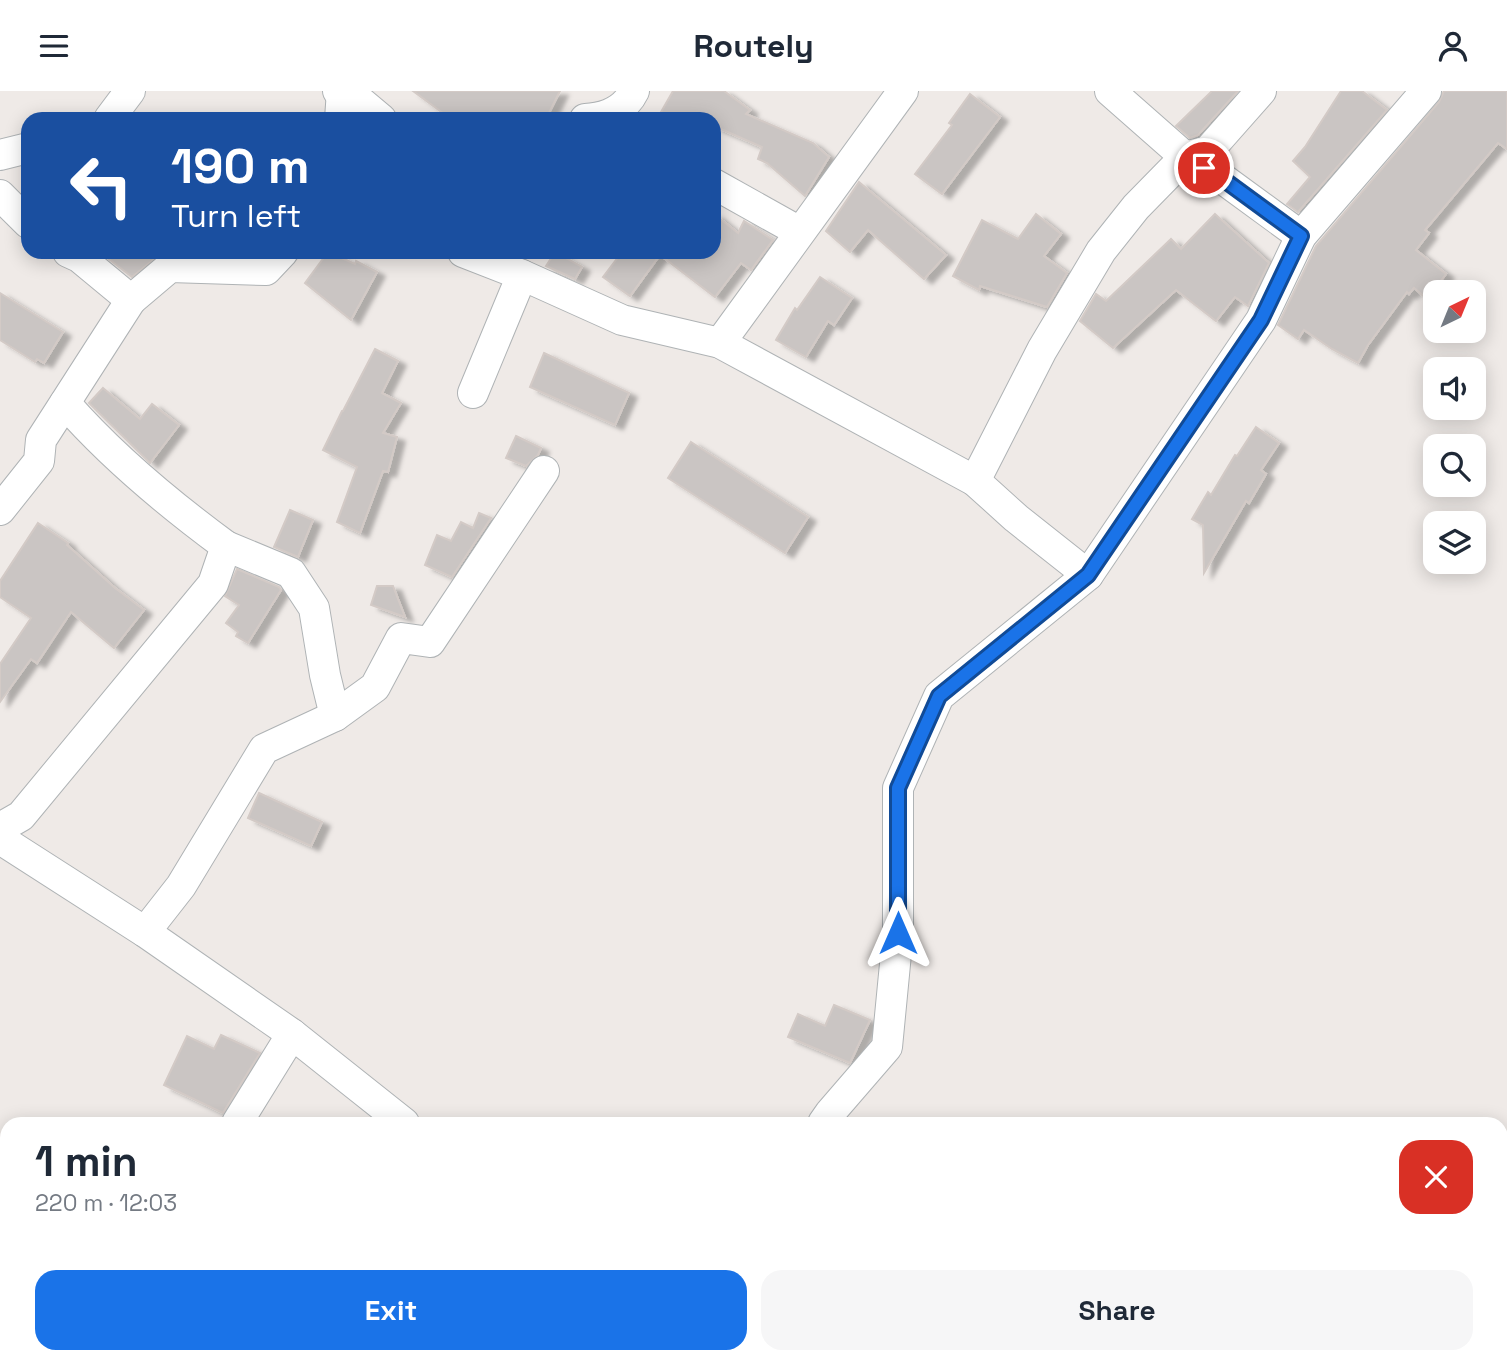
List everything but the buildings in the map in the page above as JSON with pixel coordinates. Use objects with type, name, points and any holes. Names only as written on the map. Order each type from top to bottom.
[{"type":"street","points":[[116,112],[130,91]]},
{"type":"street","points":[[340,112],[340,91],[356,98],[373,112]]},
{"type":"street","points":[[614,112],[631,98],[634,91]]},
{"type":"street","points":[[720,342],[902,91]]},
{"type":"street","points":[[1110,91],[1185,157],[1223,179],[1301,236]]},
{"type":"street","points":[[975,481],[1042,350],[1101,251],[1136,207],[1185,157],[1208,151],[1261,91]]},
{"type":"street","points":[[827,1117],[887,1047],[898,933],[898,788],[939,696],[1088,575],[1261,320],[1301,236],[1426,91]]},
{"type":"street","points":[[0,155],[21,150]]},
{"type":"street","points":[[721,188],[798,232]]},
{"type":"street","points":[[0,195],[21,216]]},
{"type":"street","points":[[81,259],[131,300]]},
{"type":"street","points":[[0,510],[39,461],[41,440],[131,300],[170,267],[266,270],[277,259]]},
{"type":"street","points":[[481,259],[622,320],[720,342],[975,481],[1016,518],[1088,575]]},
{"type":"street","points":[[473,393],[522,275]]},
{"type":"street","points":[[65,403],[80,421],[152,488],[226,546],[291,573],[314,608],[335,716]]},
{"type":"street","points":[[145,932],[181,886],[264,749],[335,716],[375,687],[401,638],[430,642],[544,471]]},
{"type":"street","points":[[0,828],[21,816],[197,604],[213,584],[226,546]]},
{"type":"street","points":[[0,839],[145,932],[292,1034],[396,1117]]},
{"type":"street","points":[[241,1117],[292,1034]]},
{"type":"route","points":[[898,933],[898,788],[939,696],[1088,575],[1261,320],[1301,236],[1204,168]]}]
